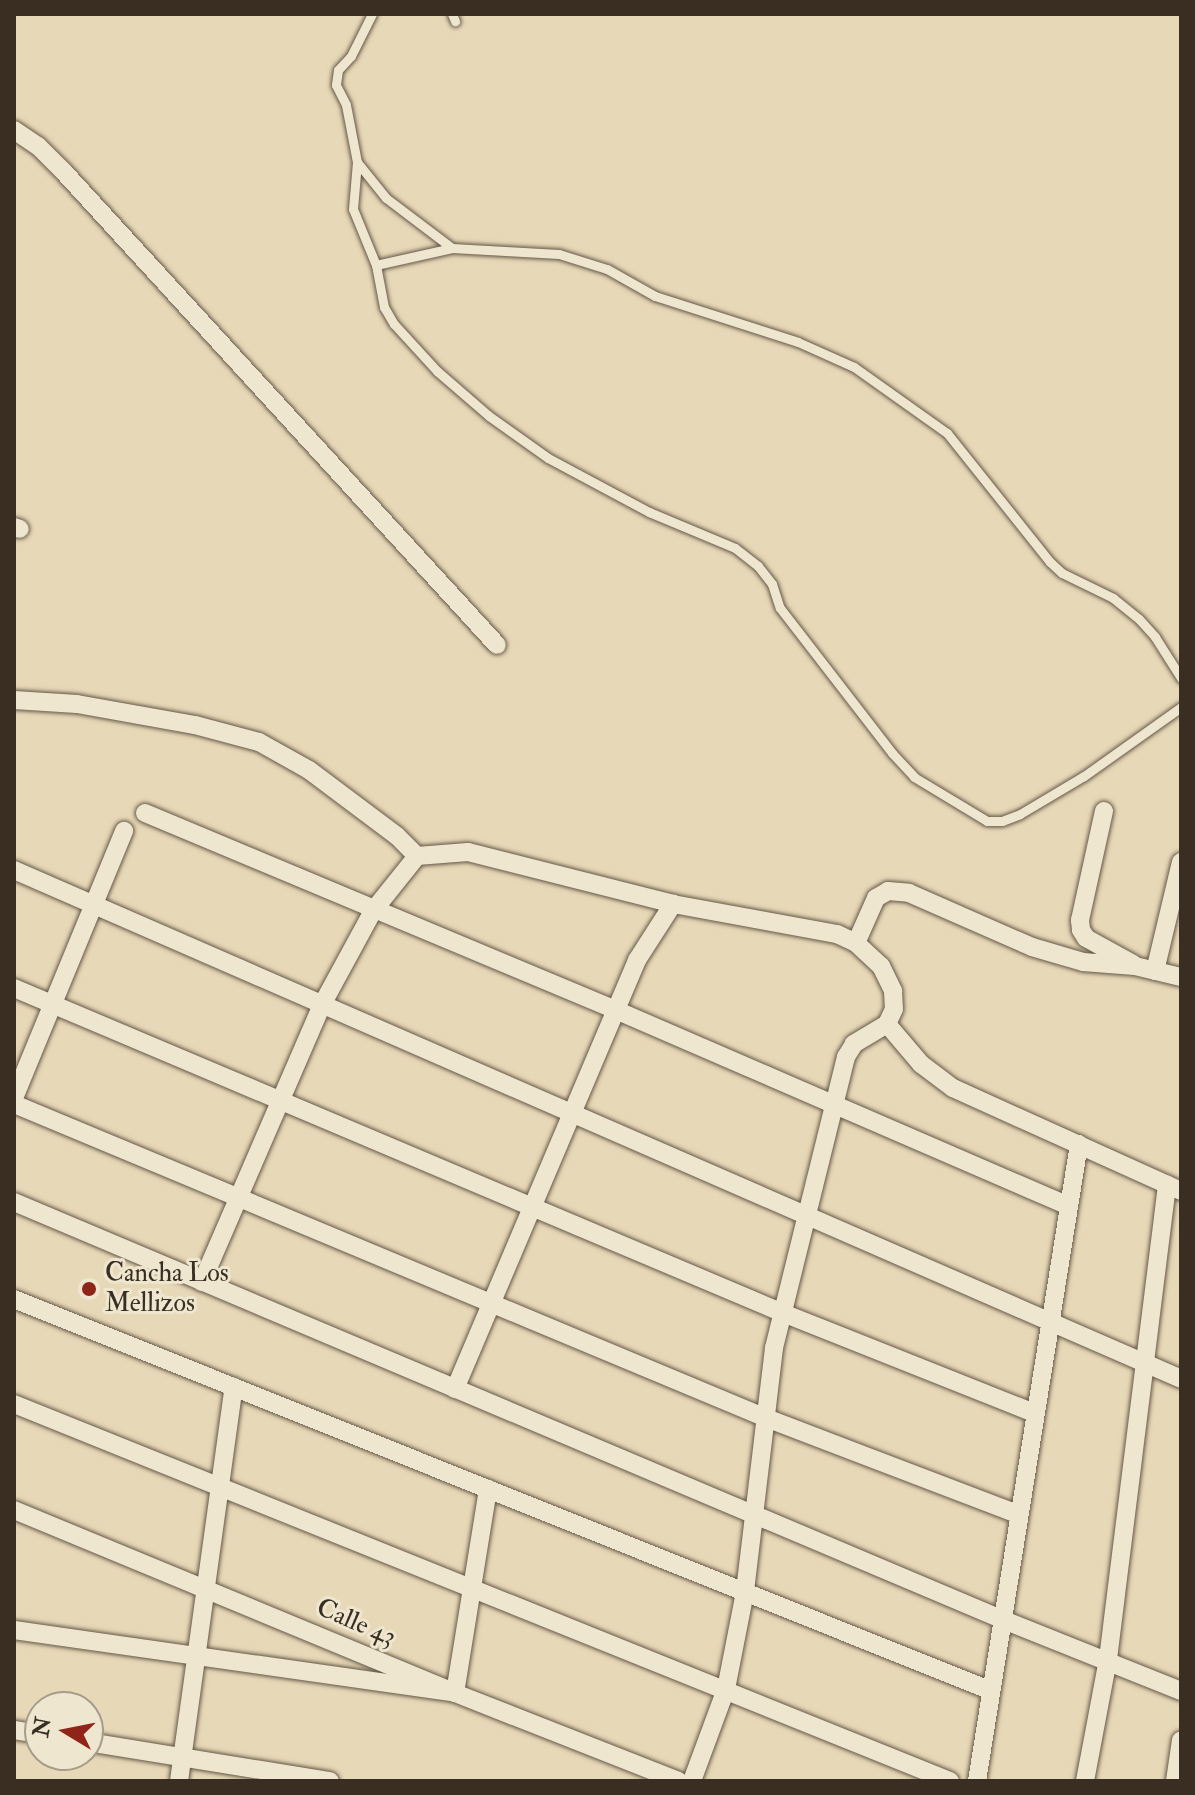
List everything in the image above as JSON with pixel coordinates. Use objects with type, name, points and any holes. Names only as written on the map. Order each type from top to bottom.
[{"type":"street","points":[[14,130],[38,146],[64,172],[497,645]]},
{"type":"street","points":[[14,700],[77,704],[195,725],[259,742],[309,770],[359,811],[397,836],[417,856]]},
{"type":"street","points":[[1104,811],[1080,920],[1081,930],[1086,938],[1135,966]]},
{"type":"street","points":[[145,813],[618,1011],[1068,1206]]},
{"type":"street","points":[[124,831],[14,1101],[766,1418],[1018,1514]]},
{"type":"street","points":[[202,1282],[323,1003],[373,911],[417,856],[468,852],[673,904],[837,934],[856,943],[881,966],[893,991],[894,1009],[887,1024],[854,1044],[846,1057],[774,1348],[745,1592],[726,1689],[692,1781]]},
{"type":"street","points":[[1155,971],[1181,862]]},
{"type":"street","points":[[14,870],[807,1213],[1181,1379]]},
{"type":"street","points":[[856,943],[876,898],[888,891],[909,893],[1032,947],[1083,962],[1135,966],[1181,977]]},
{"type":"street","points":[[455,1389],[641,952],[673,904]]},
{"type":"street","points":[[14,988],[783,1313],[1034,1413]]},
{"type":"street","points":[[887,1024],[921,1064],[953,1088],[1174,1188],[1143,1363],[1108,1659],[1085,1781]]},
{"type":"street","points":[[977,1781],[989,1690],[1079,1144]]},
{"type":"street","points":[[14,1202],[1001,1619],[1108,1659],[1181,1691]]},
{"type":"street","points":[[14,1299],[989,1690]]},
{"type":"street","points":[[179,1781],[234,1387]]},
{"type":"street","points":[[14,1404],[950,1781]]},
{"type":"street","points":[[14,1630],[455,1693],[488,1489]]},
{"type":"street","name":"Calle 43","points":[[14,1510],[206,1587],[455,1693],[678,1781]]},
{"type":"street","points":[[1175,1781],[1181,1740]]},
{"type":"street","points":[[104,1745],[330,1781]]},
{"type":"lane","points":[[372,14],[351,56],[338,70],[336,85],[346,105],[357,162],[353,209],[376,265],[384,307],[394,324],[437,371],[489,416],[548,458],[649,512],[735,548],[758,566],[772,584],[780,608],[892,753],[914,777],[987,821],[1002,821],[1020,814],[1084,776],[1181,707]]},
{"type":"lane","points":[[357,162],[386,198],[452,248]]},
{"type":"lane","points":[[376,265],[452,248],[559,254],[607,269],[655,296],[798,342],[854,367],[947,433],[1050,562],[1062,573],[1113,598],[1139,619],[1155,637],[1181,678]]},
{"type":"place","name":"Cancha Los Mellizos","points":[[89,1289]]}]
